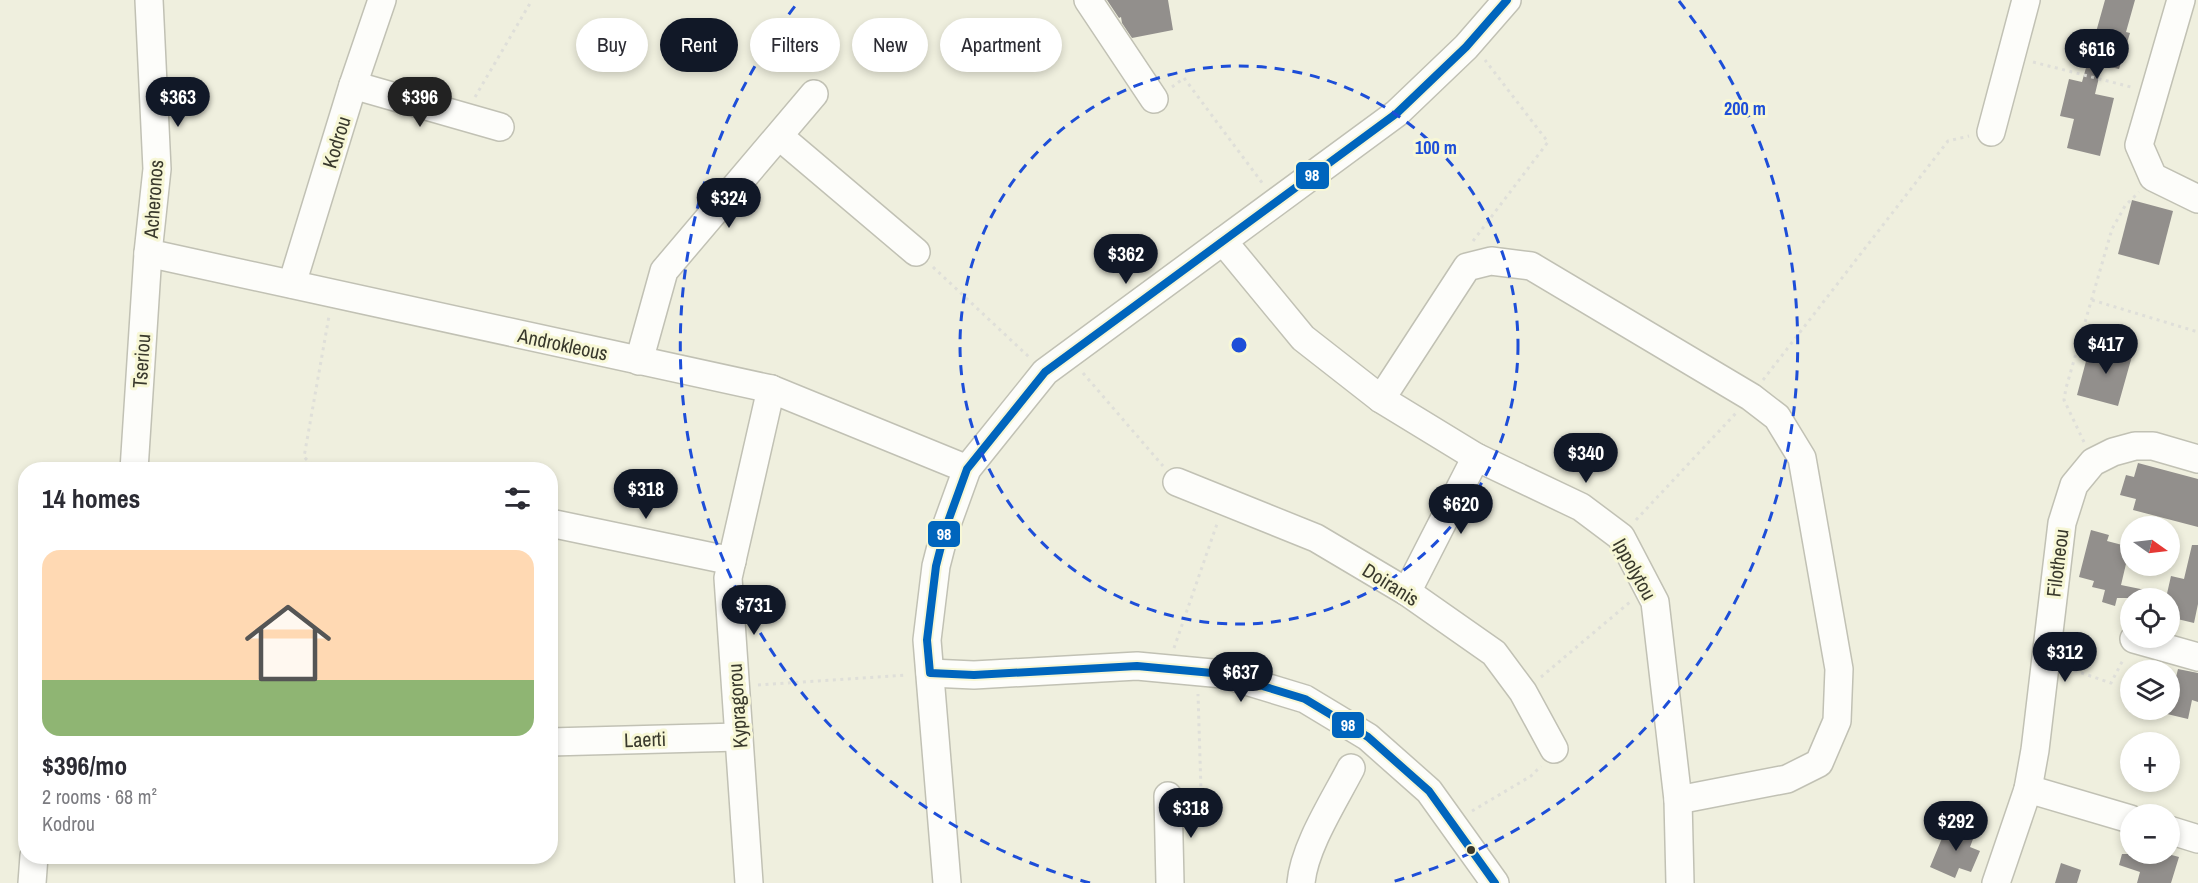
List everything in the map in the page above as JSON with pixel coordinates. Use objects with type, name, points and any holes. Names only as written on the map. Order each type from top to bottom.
[{"type":"street","name":"Acheronos","points":[[148,0],[157,169],[148,253]]},
{"type":"street","name":"Kodrou","points":[[292,284],[382,0]]},
{"type":"street","points":[[1088,0],[1154,99]]},
{"type":"street","points":[[947,883],[927,640],[936,566],[946,527],[967,469],[1046,372],[1397,113],[1471,41],[1507,0]]},
{"type":"street","points":[[1991,132],[2026,0]]},
{"type":"street","points":[[2181,0],[2139,144],[2153,177],[2198,199]]},
{"type":"street","points":[[353,86],[500,127]]},
{"type":"street","points":[[639,361],[664,271],[814,94]]},
{"type":"street","points":[[778,136],[916,252]]},
{"type":"street","name":"Ippolytou","points":[[1223,241],[1303,338],[1382,399],[1476,457],[1581,507],[1621,537],[1655,602],[1678,800],[1680,883]]},
{"type":"street","name":"Androkleous","points":[[148,253],[771,389],[967,469]]},
{"type":"street","name":"Tseriou","points":[[135,462],[148,253]]},
{"type":"street","points":[[1382,399],[1467,267],[1491,261],[1531,266],[1750,397],[1777,417],[1802,458],[1839,669],[1837,722],[1819,763],[1787,779],[1678,800]]},
{"type":"street","name":"Kypragorou","points":[[749,883],[728,578],[771,389]]},
{"type":"street","name":"Filotheou","points":[[1996,883],[2028,789],[2061,524],[2074,485],[2093,462],[2113,452],[2153,446],[2198,459]]},
{"type":"street","points":[[1407,592],[1476,457]]},
{"type":"street","name":"Doiranis","points":[[1178,482],[1316,538],[1407,592],[1494,653],[1523,692],[1554,749]]},
{"type":"street","points":[[558,525],[732,561]]},
{"type":"street","points":[[2166,648],[2198,657]]},
{"type":"street","points":[[930,674],[974,675],[1137,666],[1223,674],[1305,699],[1368,737],[1429,791],[1495,883]]},
{"type":"street","name":"Laerti","points":[[558,742],[739,737]]},
{"type":"street","points":[[1301,883],[1302,868],[1311,847],[1351,768]]},
{"type":"street","points":[[2028,789],[2120,816]]},
{"type":"street","points":[[1168,796],[1170,883]]},
{"type":"street","points":[[2180,833],[2198,839]]},
{"type":"street","points":[[32,883],[33,864]]},
{"type":"path","points":[[464,117],[532,0]]},
{"type":"path","points":[[1471,41],[1548,142],[1471,244],[1478,264]]},
{"type":"path","points":[[2011,56],[2155,93]]},
{"type":"path","points":[[1154,99],[1184,78],[1276,202]]},
{"type":"path","points":[[1621,537],[1750,397],[1948,141],[1991,132]]},
{"type":"path","points":[[2093,462],[2064,400],[2112,229],[2125,206],[2153,177]]},
{"type":"path","points":[[916,252],[1046,372]]},
{"type":"path","points":[[309,462],[304,457],[333,294]]},
{"type":"path","points":[[2092,300],[2198,332]]},
{"type":"path","points":[[1068,356],[1178,482]]},
{"type":"path","points":[[1168,669],[1225,500]]},
{"type":"path","points":[[1523,692],[1647,587]]},
{"type":"path","points":[[2045,661],[2111,682],[2129,648]]},
{"type":"path","points":[[1168,796],[1201,790],[1197,672]]},
{"type":"path","points":[[735,687],[930,674]]},
{"type":"path","points":[[1452,823],[1532,776],[1554,749]]},
{"type":"building","points":[[1107,0],[1168,0],[1173,30],[1132,38],[1122,23],[1121,17],[1119,18]]},
{"type":"building","points":[[2105,0],[2135,0],[2126,32],[2130,33],[2119,69],[2102,65],[2095,94],[2114,98],[2100,156],[2067,148],[2074,119],[2060,116],[2069,79],[2082,82]]},
{"type":"building","points":[[2132,200],[2173,211],[2159,265],[2118,254]]},
{"type":"building","points":[[2114,343],[2134,349],[2118,406],[2077,395],[2089,350],[2110,356]]},
{"type":"building","points":[[2138,463],[2198,479],[2198,527],[2180,522],[2180,516],[2156,516],[2133,510],[2136,499],[2120,495],[2126,475],[2134,477]]},
{"type":"building","points":[[2091,530],[2109,535],[2107,541],[2120,544],[2120,576],[2123,576],[2121,585],[2136,588],[2120,588],[2120,598],[2117,598],[2115,606],[2102,602],[2105,590],[2092,587],[2094,581],[2079,577]]},
{"type":"building","points":[[2192,545],[2198,545],[2198,604],[2194,623],[2180,620],[2180,588],[2168,588],[2171,576],[2184,579]]},
{"type":"building","points":[[2180,669],[2198,673],[2198,702],[2192,700],[2188,719],[2180,717]]},
{"type":"building","points":[[1956,823],[1976,831],[1970,847],[1980,851],[1971,872],[1959,868],[1955,878],[1930,867],[1945,831],[1951,834]]},
{"type":"building","points":[[2120,861],[2120,864],[2177,864],[2171,883],[2137,883],[2140,872],[2119,865]]},
{"type":"building","points":[[2061,863],[2081,870],[2077,883],[2055,883]]},
{"type":"transit line","name":"98","points":[[1495,883],[1429,791],[1368,737],[1305,699],[1223,674],[1137,666],[974,675],[930,673],[927,640],[936,566],[946,527],[967,469],[1045,372],[1397,113],[1466,47],[1507,0]]}]
